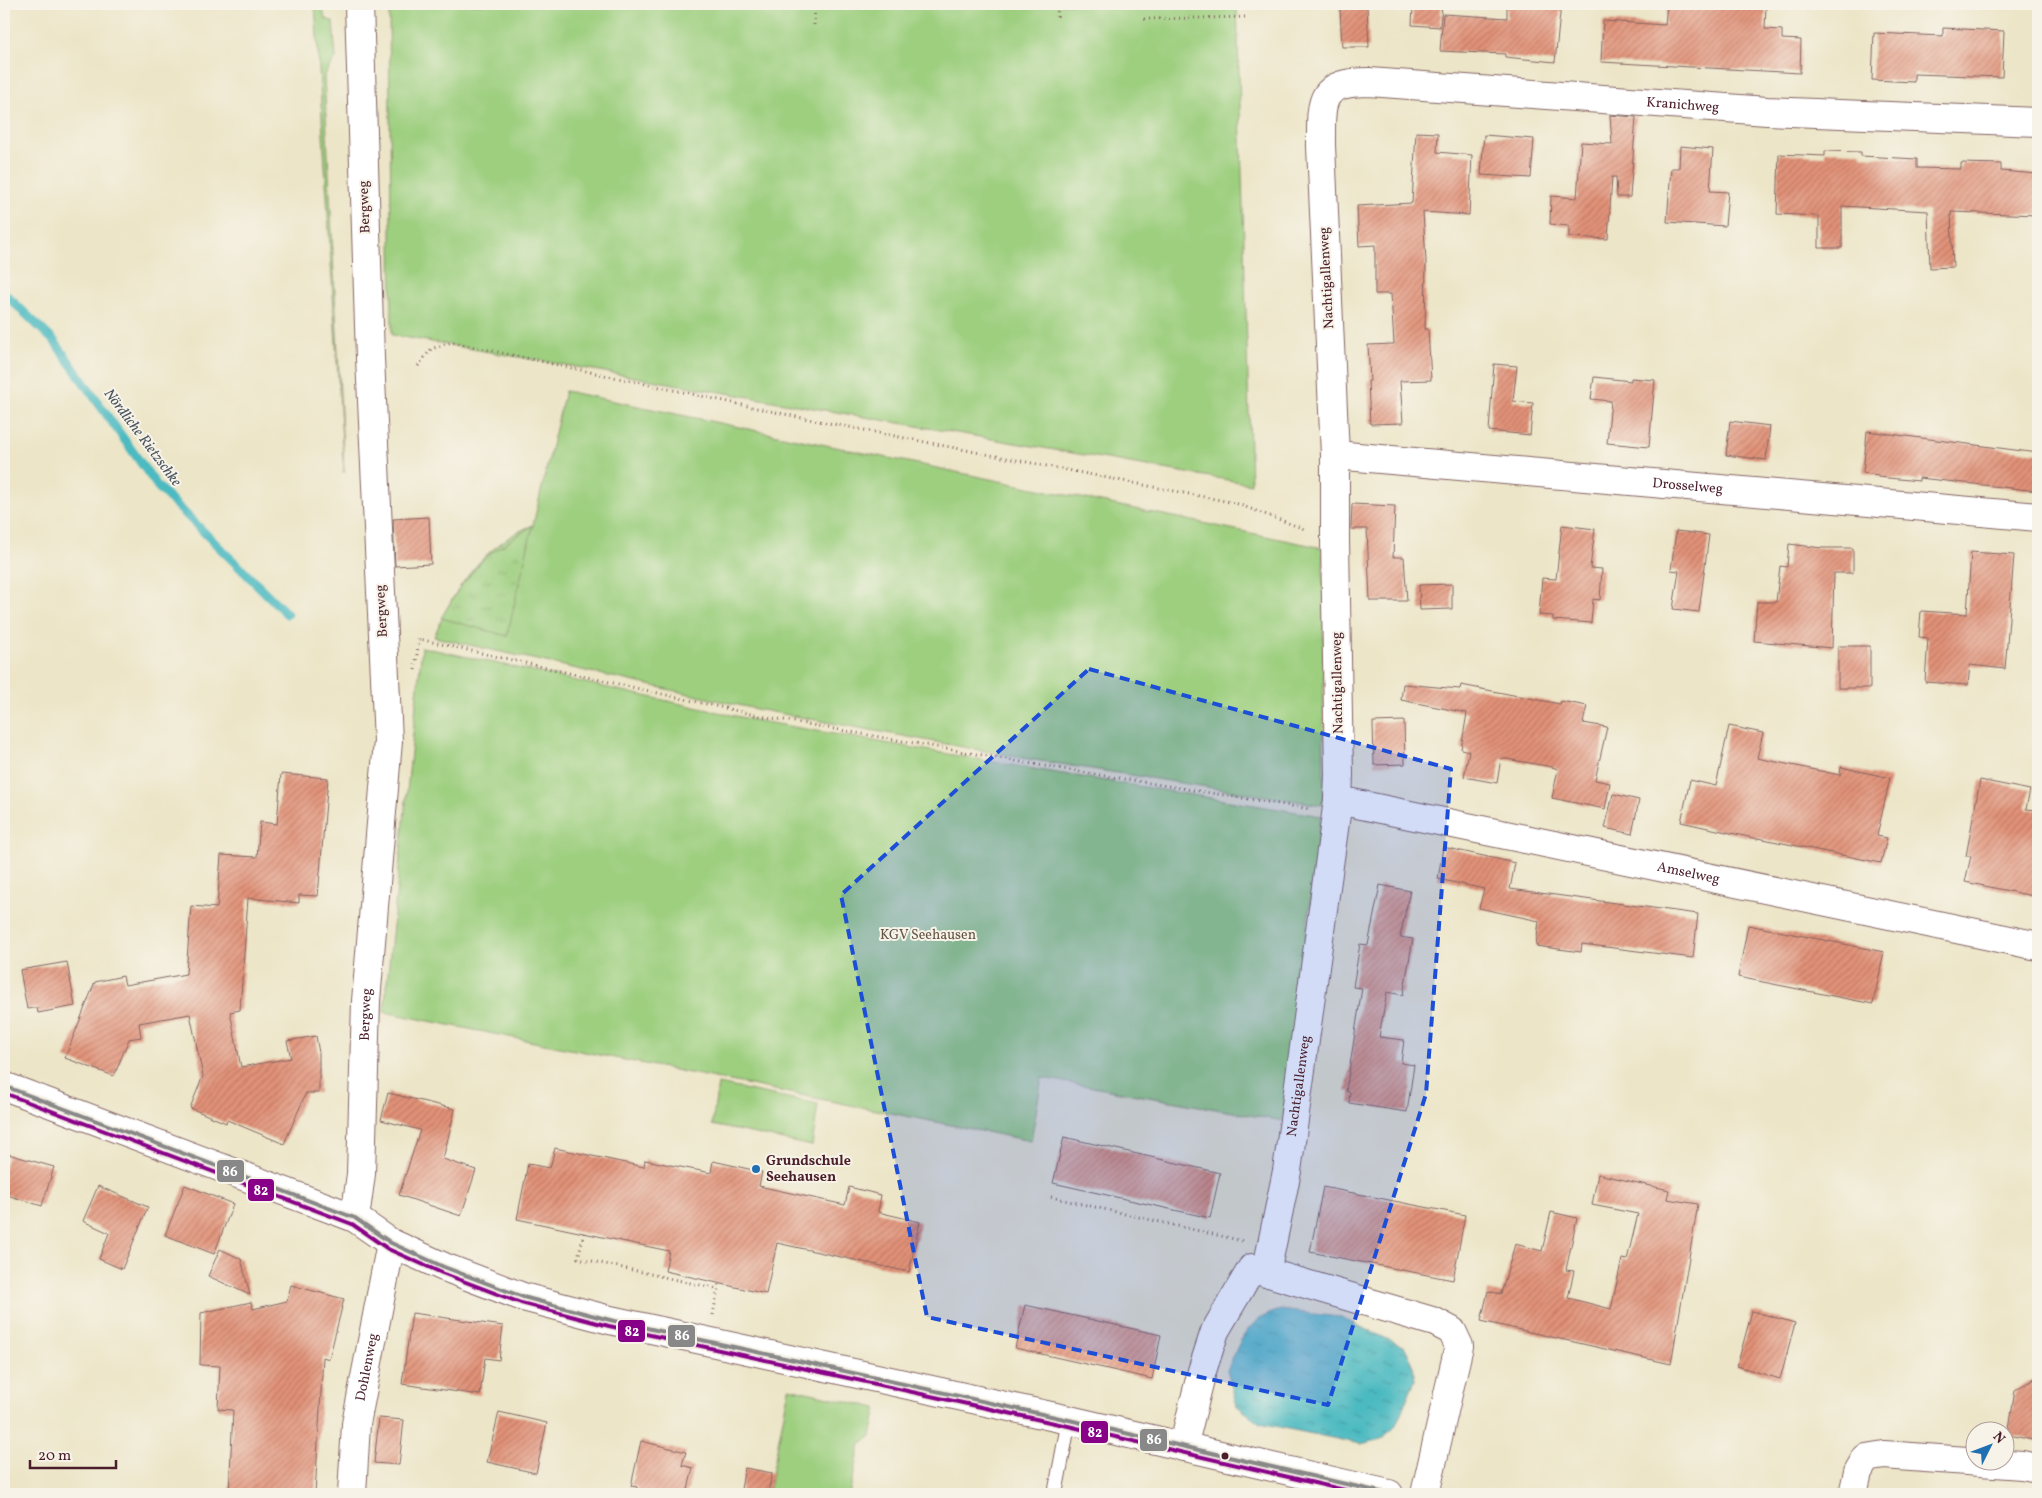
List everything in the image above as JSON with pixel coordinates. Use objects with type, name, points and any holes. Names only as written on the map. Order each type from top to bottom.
[{"type":"street","name":"Bergweg","points":[[355,1218],[361,1174],[366,1000],[388,740],[370,358],[359,4]]},
{"type":"street","name":"Kranichweg","points":[[1330,90],[1339,85],[1353,82],[1370,82],[1767,111],[2038,122]]},
{"type":"street","name":"Nachtigallenweg","points":[[1269,1260],[1287,1171],[1337,807],[1339,775],[1335,455],[1321,146],[1321,118],[1324,101],[1330,90]]},
{"type":"street","name":"Drosselweg","points":[[1335,455],[2038,517]]},
{"type":"street","name":"Amselweg","points":[[1337,807],[2038,946]]},
{"type":"street","points":[[4,1086],[355,1218],[391,1243],[444,1267],[523,1297],[610,1320],[1069,1420],[1183,1447],[1313,1486],[1389,1494]]},
{"type":"street","name":"Dohlenweg","points":[[352,1494],[356,1424],[391,1243]]},
{"type":"street","points":[[1183,1447],[1202,1371],[1215,1331],[1252,1268],[1269,1260],[1452,1330],[1459,1346],[1425,1494]]},
{"type":"street","points":[[1853,1494],[1858,1472],[1866,1458],[1884,1456],[2022,1465],[2038,1468]]},
{"type":"lane","points":[[1055,1494],[1069,1420]]},
{"type":"path","points":[[814,24],[815,4]]},
{"type":"path","points":[[1057,17],[1058,4]]},
{"type":"path","points":[[1144,19],[1249,17]]},
{"type":"path","points":[[418,366],[431,349],[452,342],[798,417],[1235,503],[1335,541]]},
{"type":"path","points":[[414,676],[419,639],[755,715],[1337,807]]},
{"type":"path","points":[[1051,1197],[1269,1260]]},
{"type":"path","points":[[584,1233],[578,1258],[718,1289]]},
{"type":"path","points":[[712,1320],[719,1284]]},
{"type":"highlighted area","points":[[1089,669],[1451,769],[1426,1094],[1328,1405],[927,1317],[841,895]]},
{"type":"green space","points":[[315,4],[322,4],[325,18],[333,22],[336,58],[324,76],[344,473]]},
{"type":"green space","points":[[389,4],[1237,4],[1251,484],[392,335]]},
{"type":"green space","points":[[565,391],[1323,548],[1324,793],[1322,805],[1028,759],[756,709],[434,637],[450,603],[472,571],[499,544],[515,533],[533,525]]},
{"type":"green space","points":[[533,525],[507,636],[441,618],[460,587],[485,557]]},
{"type":"green space","name":"KGV Seehausen","points":[[422,647],[754,720],[1045,771],[1321,816],[1283,1121],[1042,1078],[1031,1141],[384,1012]]},
{"type":"green space","points":[[718,1084],[818,1104],[812,1146],[712,1125]]},
{"type":"green space","points":[[789,1388],[877,1408],[871,1436],[861,1444],[849,1494],[768,1494]]},
{"type":"water","points":[[1281,1310],[1339,1317],[1405,1347],[1413,1364],[1415,1380],[1395,1427],[1381,1439],[1361,1444],[1260,1423],[1237,1406],[1227,1370],[1236,1349],[1252,1325],[1269,1314]]},
{"type":"building","points":[[1413,4],[1442,4],[1440,27],[1412,25]]},
{"type":"building","points":[[1507,4],[1561,4],[1555,62],[1505,57],[1505,54],[1440,51],[1443,14],[1507,18]]},
{"type":"building","points":[[1667,4],[1766,4],[1765,29],[1782,30],[1782,39],[1801,40],[1800,73],[1601,62],[1603,21],[1665,25]]},
{"type":"building","points":[[1367,7],[1369,47],[1342,47],[1340,8]]},
{"type":"building","points":[[1943,28],[2004,31],[2002,77],[1914,74],[1914,82],[1872,80],[1874,33],[1943,36]]},
{"type":"building","points":[[1610,115],[1636,117],[1630,197],[1617,197],[1616,177],[1612,177],[1608,239],[1569,237],[1569,226],[1550,224],[1551,196],[1577,198],[1581,142],[1612,144]]},
{"type":"building","points":[[1416,132],[1438,133],[1437,152],[1472,155],[1469,215],[1423,212],[1426,261],[1425,329],[1428,329],[1431,380],[1400,381],[1403,423],[1370,424],[1368,345],[1394,344],[1391,294],[1375,294],[1375,245],[1359,246],[1357,206],[1412,203]]},
{"type":"building","points":[[1484,135],[1534,139],[1531,178],[1481,175]]},
{"type":"building","points":[[1680,146],[1713,149],[1710,191],[1728,192],[1725,226],[1667,222],[1671,168],[1679,168]]},
{"type":"building","points":[[1825,151],[1861,152],[1861,156],[1917,159],[1917,168],[1961,169],[1961,163],[2001,164],[2001,171],[2038,174],[2038,215],[1951,212],[1953,267],[1930,268],[1928,211],[1842,206],[1842,248],[1819,248],[1819,216],[1777,214],[1779,154],[1825,156]]},
{"type":"building","points":[[1494,364],[1517,366],[1513,401],[1533,403],[1530,435],[1489,431]]},
{"type":"building","points":[[1594,377],[1631,381],[1631,378],[1655,380],[1649,447],[1607,443],[1611,401],[1591,399]]},
{"type":"building","points":[[1730,421],[1770,426],[1766,460],[1726,455]]},
{"type":"building","points":[[1867,431],[2038,453],[2038,491],[1919,478],[1919,481],[1878,477],[1878,475],[1863,473]]},
{"type":"building","points":[[1352,504],[1395,506],[1393,557],[1404,557],[1407,601],[1370,601],[1367,529],[1351,529]]},
{"type":"building","points":[[429,517],[431,564],[395,566],[393,519]]},
{"type":"building","points":[[1562,525],[1595,529],[1590,568],[1602,569],[1600,600],[1593,599],[1591,623],[1553,620],[1553,616],[1539,615],[1542,578],[1556,579]]},
{"type":"building","points":[[1676,531],[1709,535],[1699,612],[1673,609],[1679,571],[1671,570]]},
{"type":"building","points":[[1789,544],[1822,548],[1853,548],[1853,573],[1834,573],[1832,648],[1754,641],[1757,602],[1776,602],[1780,566],[1787,567]]},
{"type":"building","points":[[1971,552],[2014,555],[2005,669],[1970,665],[1968,685],[1925,682],[1928,638],[1919,637],[1921,611],[1967,614]]},
{"type":"building","points":[[1452,584],[1452,609],[1420,610],[1419,585]]},
{"type":"building","points":[[1838,646],[1870,646],[1870,688],[1838,688]]},
{"type":"building","points":[[1403,684],[1460,689],[1461,685],[1560,704],[1561,701],[1587,706],[1583,723],[1607,727],[1595,780],[1610,783],[1605,809],[1552,798],[1558,769],[1552,767],[1501,758],[1497,783],[1464,777],[1469,751],[1461,749],[1467,713],[1401,700]]},
{"type":"building","points":[[1404,721],[1405,764],[1374,765],[1373,722]]},
{"type":"building","points":[[1729,726],[1763,733],[1757,758],[1840,775],[1841,767],[1890,778],[1877,836],[1887,838],[1881,863],[1681,822],[1690,780],[1716,786]]},
{"type":"building","points":[[281,774],[328,778],[318,896],[299,895],[299,903],[248,898],[240,1010],[230,1012],[241,1067],[291,1058],[287,1041],[316,1036],[319,1053],[319,1093],[306,1093],[284,1144],[227,1120],[226,1123],[190,1108],[203,1076],[190,1014],[139,1023],[141,1037],[129,1039],[114,1076],[65,1058],[95,982],[123,976],[125,985],[186,974],[191,906],[217,908],[221,855],[257,857],[260,822],[277,824]]},
{"type":"building","points":[[1980,780],[2030,790],[2026,809],[2038,810],[2038,897],[1965,882],[1971,856],[1966,856]]},
{"type":"building","points":[[1613,794],[1639,800],[1632,834],[1605,828]]},
{"type":"building","points":[[1443,847],[1515,863],[1510,889],[1698,914],[1693,958],[1582,944],[1581,952],[1536,946],[1539,921],[1479,908],[1484,889],[1438,879]]},
{"type":"building","points":[[1380,885],[1410,891],[1400,937],[1413,939],[1403,995],[1387,992],[1379,1037],[1404,1040],[1401,1063],[1414,1065],[1407,1112],[1349,1103],[1350,1092],[1346,1091],[1362,988],[1353,987],[1360,944],[1368,945]]},
{"type":"building","points":[[1748,925],[1884,952],[1873,1004],[1738,977]]},
{"type":"building","points":[[67,962],[75,1006],[38,1013],[37,1008],[27,1009],[20,970]]},
{"type":"building","points":[[388,1093],[455,1109],[443,1159],[476,1170],[461,1216],[399,1195],[420,1130],[381,1120]]},
{"type":"building","points":[[1064,1137],[1220,1173],[1210,1218],[1053,1183]]},
{"type":"building","points":[[555,1148],[644,1167],[645,1160],[711,1173],[713,1161],[762,1172],[759,1186],[845,1205],[849,1187],[881,1195],[878,1212],[920,1222],[909,1272],[777,1243],[766,1294],[665,1271],[669,1251],[517,1219],[528,1164],[550,1168]]},
{"type":"building","points":[[8,1154],[54,1167],[42,1206],[4,1194],[4,1169]]},
{"type":"building","points":[[1598,1174],[1669,1190],[1667,1199],[1698,1204],[1671,1364],[1481,1321],[1488,1291],[1501,1294],[1515,1244],[1542,1251],[1551,1212],[1577,1218],[1566,1270],[1574,1271],[1568,1298],[1611,1309],[1622,1259],[1627,1260],[1638,1214],[1592,1205]]},
{"type":"building","points":[[185,1185],[233,1204],[214,1254],[165,1235]]},
{"type":"building","points":[[98,1186],[148,1207],[122,1269],[99,1259],[109,1233],[83,1221]]},
{"type":"building","points":[[1323,1187],[1465,1215],[1453,1280],[1310,1252]]},
{"type":"building","points":[[220,1249],[241,1259],[250,1295],[208,1276]]},
{"type":"building","points":[[291,1285],[344,1299],[329,1359],[323,1357],[315,1494],[229,1494],[233,1410],[218,1409],[220,1366],[200,1365],[201,1313],[251,1302],[253,1309],[287,1301]]},
{"type":"building","points":[[1025,1305],[1161,1335],[1152,1379],[1015,1348]]},
{"type":"building","points":[[1752,1311],[1795,1323],[1780,1379],[1737,1366]]},
{"type":"building","points":[[412,1313],[503,1326],[499,1360],[485,1358],[480,1395],[402,1384]]},
{"type":"building","points":[[2038,1376],[2038,1441],[2014,1436],[2014,1420],[2010,1420],[2015,1390]]},
{"type":"building","points":[[499,1412],[547,1423],[536,1473],[487,1462]]},
{"type":"building","points":[[379,1418],[404,1420],[399,1465],[374,1463]]},
{"type":"building","points":[[641,1441],[686,1452],[682,1465],[693,1468],[687,1494],[635,1494],[637,1487],[631,1486]]},
{"type":"building","points":[[745,1468],[772,1473],[768,1494],[740,1494]]},
{"type":"waterway","name":"Nördliche Rietzschke","points":[[4,293],[55,342],[158,487],[287,614]]},
{"type":"transit line","name":"86","points":[[4,1086],[355,1218],[391,1243],[444,1267],[523,1297],[610,1320],[1069,1420],[1389,1494]]},
{"type":"transit line","name":"82","points":[[4,1093],[352,1224],[388,1249],[442,1273],[521,1303],[609,1326],[1068,1426],[1362,1494]]},
{"type":"place","name":"Grundschule Seehausen","points":[[756,1169]]}]
